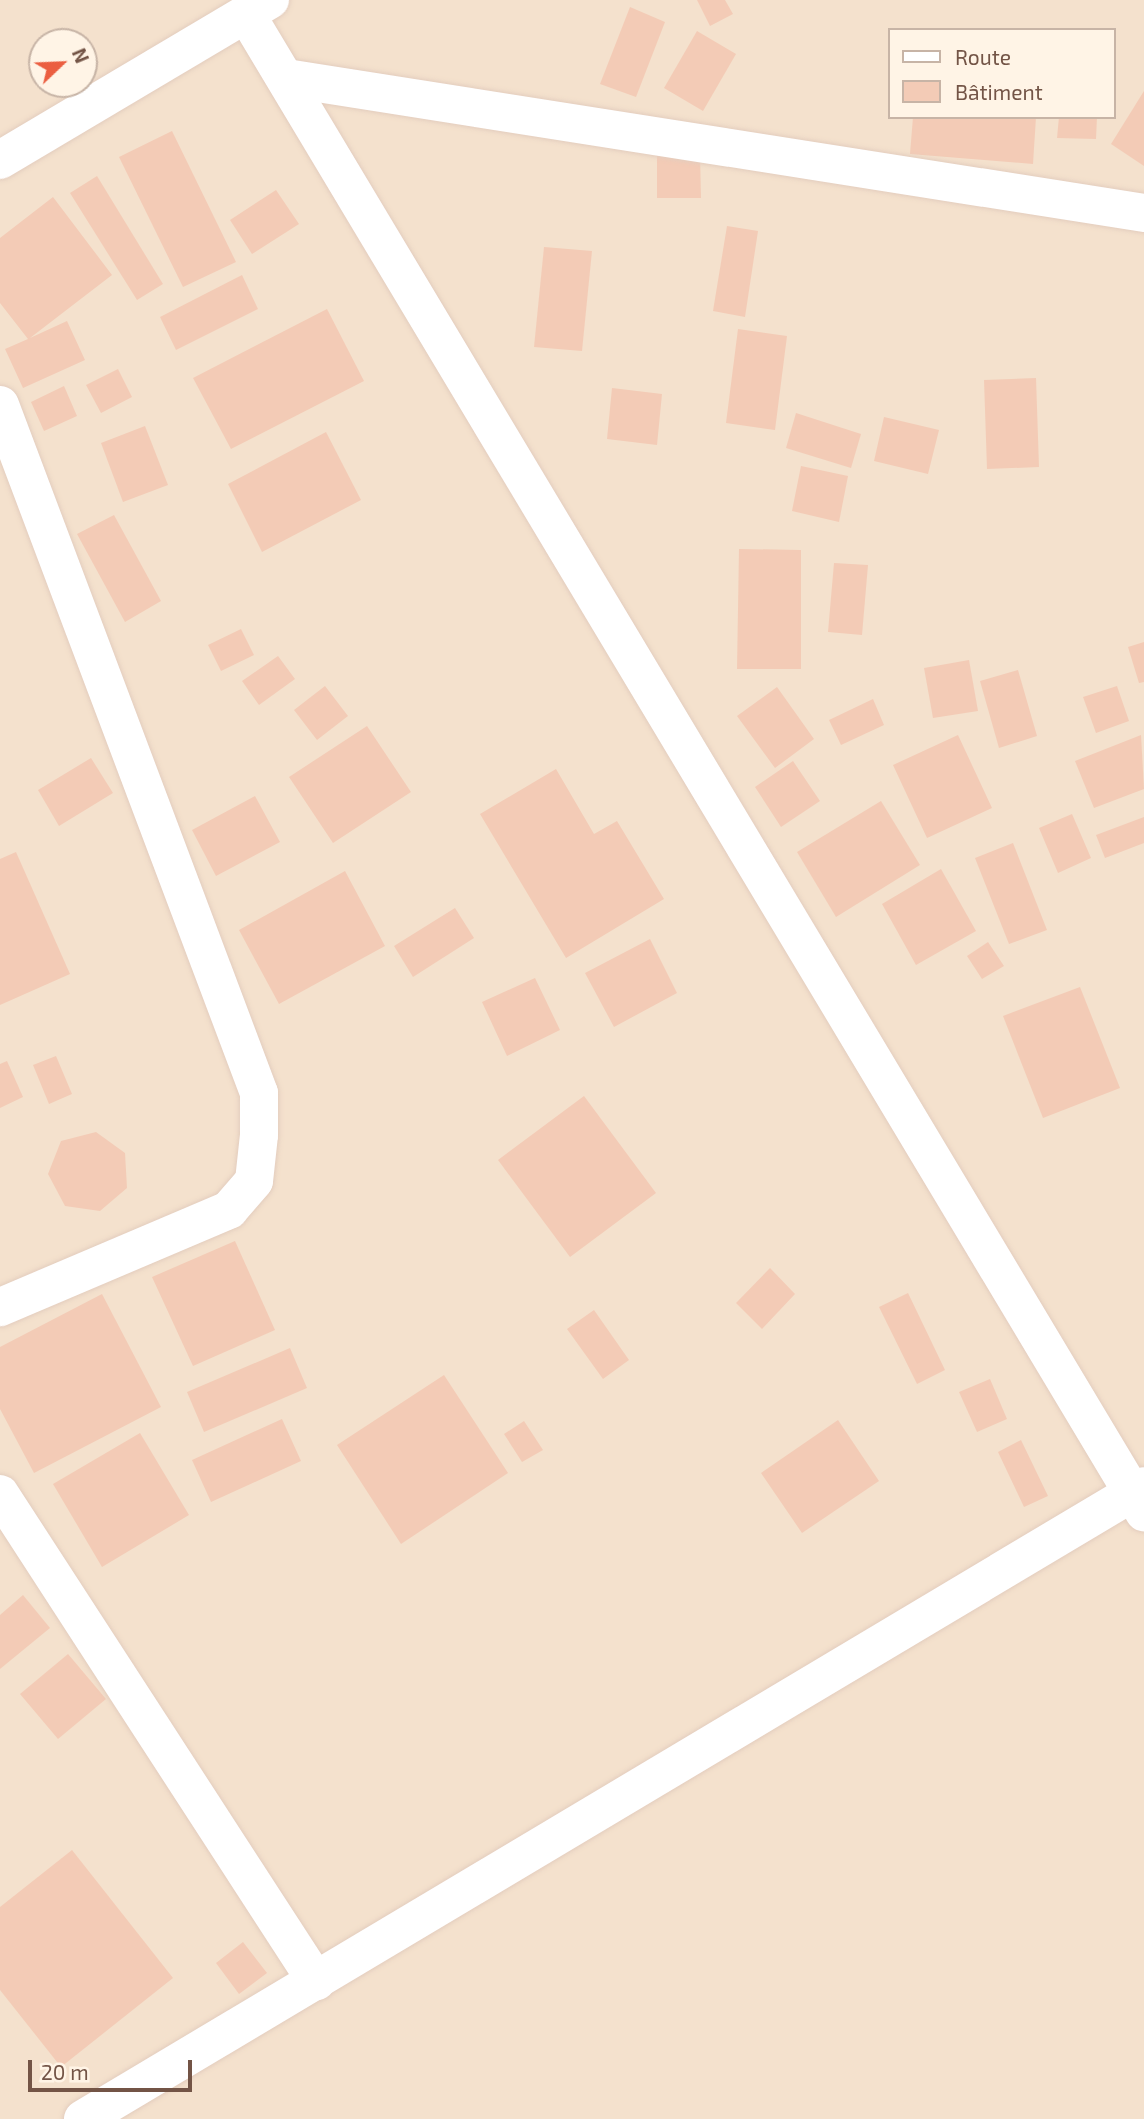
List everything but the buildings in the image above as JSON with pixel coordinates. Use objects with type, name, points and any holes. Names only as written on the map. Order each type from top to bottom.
[{"type":"street","points":[[0,160],[258,7],[286,78],[1140,1497],[83,2119]]},
{"type":"street","points":[[286,78],[1144,213]]},
{"type":"street","points":[[0,405],[259,1104],[254,1181],[229,1210],[0,1307]]},
{"type":"street","points":[[0,1493],[316,1981]]},
{"type":"shaded area","points":[[0,0],[1144,0],[1144,2119],[0,2119]]}]
